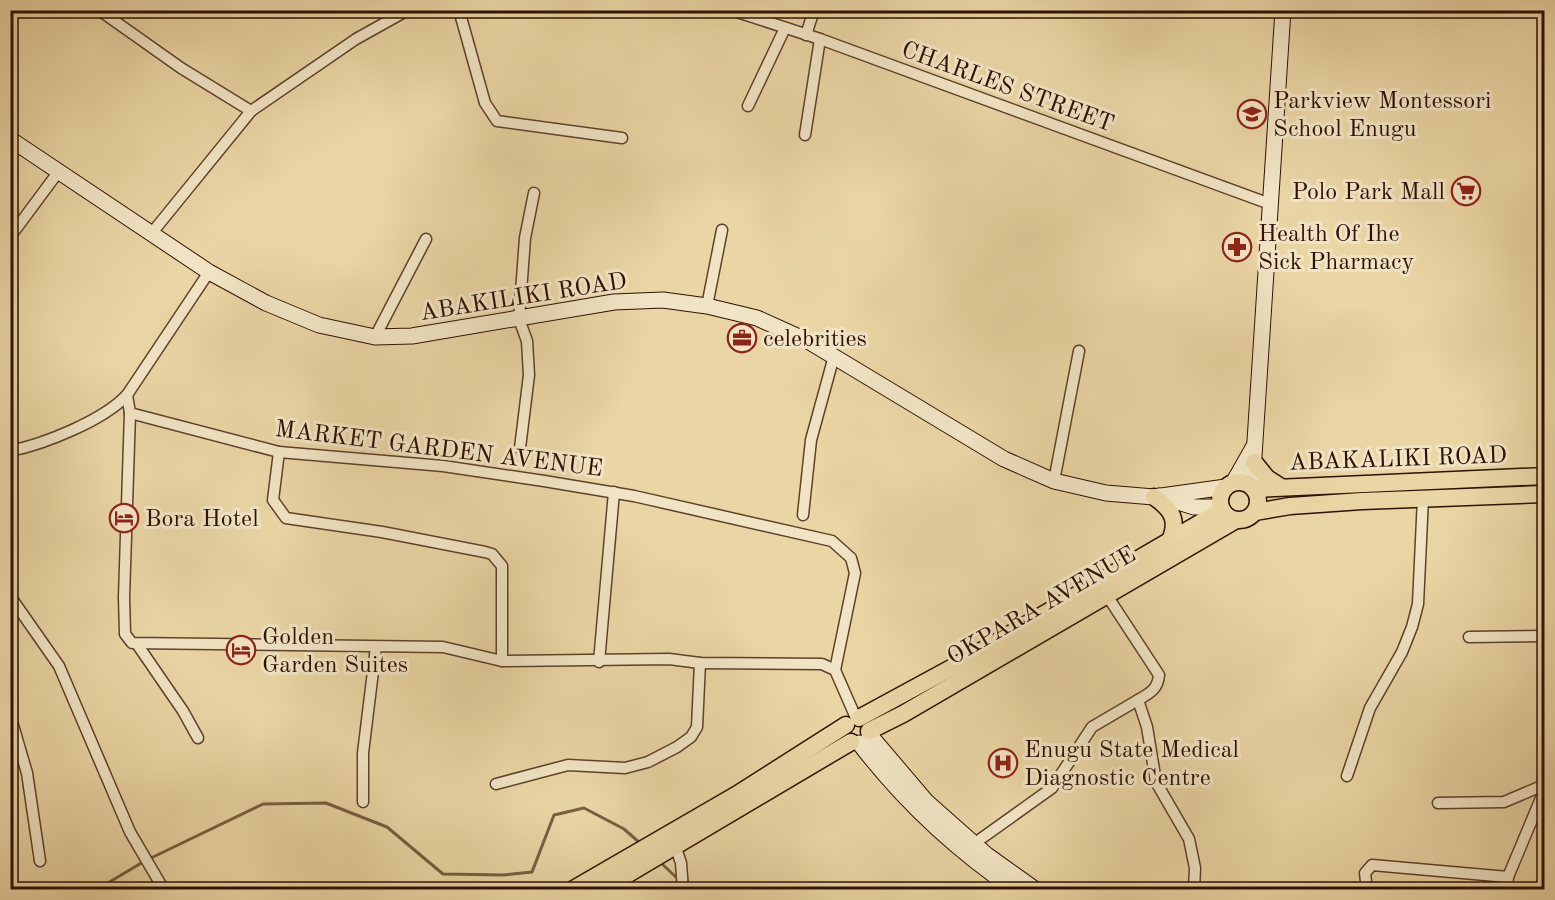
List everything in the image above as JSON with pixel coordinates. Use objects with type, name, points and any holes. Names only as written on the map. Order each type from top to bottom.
[{"type":"main road","points":[[1156,497],[1194,507],[1222,508],[1236,520],[1245,520],[1255,512],[1258,499],[1253,488],[1255,443],[1283,10]]},
{"type":"main road","name":"ABAKILIKI ROAD","points":[[13,144],[59,171],[209,272],[237,289],[297,317],[336,329],[375,337],[441,333],[635,300],[707,306],[770,323],[834,356],[1004,459],[1054,482],[1106,493],[1156,497]]},
{"type":"main road","points":[[1222,508],[1221,495],[1255,443]]},
{"type":"main road","points":[[1254,462],[1267,478],[1281,487]]},
{"type":"main road","name":"ABAKALIKI ROAD","points":[[1255,512],[1290,506],[1423,498],[1545,476]]},
{"type":"main road","points":[[1156,497],[1243,482],[1253,488]]},
{"type":"main road","name":"ABAKALIKI ROAD","points":[[1253,488],[1478,487],[1545,494]]},
{"type":"main road","points":[[1156,497],[1167,506],[1173,517],[1175,526],[1169,543]]},
{"type":"main road","name":"OKPARA AVENUE","points":[[601,890],[658,849],[858,730],[903,714],[1222,508]]},
{"type":"main road","name":"OKPARA AVENUE","points":[[1067,609],[1107,594],[1236,520]]},
{"type":"main road","points":[[858,730],[926,801],[975,843],[1036,890]]},
{"type":"main road","points":[[858,730],[895,785],[933,824],[1015,890]]},
{"type":"main road","name":"OKPARA AVENUE","points":[[572,890],[658,849]]},
{"type":"street","points":[[99,10],[181,68],[251,111]]},
{"type":"street","points":[[151,234],[251,111],[356,39],[408,10]]},
{"type":"street","points":[[459,10],[485,102],[493,118],[497,121],[622,138]]},
{"type":"street","name":"CHARLES STREET","points":[[731,10],[819,39],[1270,204]]},
{"type":"street","points":[[806,35],[814,10]]},
{"type":"street","points":[[748,106],[785,28]]},
{"type":"street","points":[[805,135],[819,39]]},
{"type":"street","points":[[10,237],[59,171]]},
{"type":"street","points":[[520,448],[529,375],[527,341],[519,319],[525,238],[534,193]]},
{"type":"street","points":[[707,306],[722,230]]},
{"type":"street","points":[[375,337],[426,239]]},
{"type":"street","points":[[10,451],[83,425],[116,407],[128,395],[209,272]]},
{"type":"street","points":[[1054,482],[1079,351]]},
{"type":"street","points":[[803,514],[811,441],[834,356]]},
{"type":"street","points":[[128,395],[130,413],[124,597],[125,634],[183,711],[198,738]]},
{"type":"street","name":"MARKET GARDEN AVENUE","points":[[130,413],[279,452],[443,466],[614,492],[832,541],[851,558],[855,573],[835,670]]},
{"type":"street","points":[[279,452],[273,500],[286,519],[447,544],[485,552],[499,560],[502,566],[502,661]]},
{"type":"street","points":[[599,662],[614,492]]},
{"type":"street","points":[[1347,776],[1370,708],[1402,652],[1412,627],[1418,604],[1423,498]]},
{"type":"street","points":[[975,843],[1052,788],[1061,778],[1080,741],[1092,727],[1152,692],[1158,684],[1159,675],[1107,594]]},
{"type":"street","points":[[10,596],[59,666],[112,793],[144,859],[164,890]]},
{"type":"street","points":[[1469,638],[1545,636]]},
{"type":"street","points":[[133,642],[443,647],[502,661],[599,662],[669,659],[700,663],[815,664],[835,670],[858,730]]},
{"type":"street","points":[[363,802],[363,753],[376,647]]},
{"type":"street","points":[[496,784],[568,765],[625,768],[648,762],[677,747],[691,737],[697,727],[700,663]]},
{"type":"street","points":[[1138,699],[1147,727],[1156,782],[1189,839],[1195,868],[1194,890]]},
{"type":"street","points":[[10,715],[27,773],[40,861]]},
{"type":"street","points":[[1438,803],[1504,802],[1545,785]]},
{"type":"street","points":[[1507,890],[1508,877],[1545,791]]},
{"type":"street","points":[[658,849],[682,876],[683,890]]},
{"type":"street","points":[[1366,890],[1365,873],[1372,865],[1508,877]]},
{"type":"waterway","points":[[149,859],[263,804],[326,803],[387,827],[443,874],[504,875],[532,872],[554,815],[584,808],[624,829],[640,843]]},
{"type":"waterway","points":[[96,890],[143,862]]},
{"type":"waterway","points":[[660,862],[679,880]]},
{"type":"place","name":"Parkview Montessori School Enugu","points":[[1252,114]]},
{"type":"place","name":"Polo Park Mall","points":[[1466,191]]},
{"type":"place","name":"Health Of Ihe Sick Pharmacy","points":[[1237,247]]},
{"type":"place","name":"celebrities","points":[[742,338]]},
{"type":"place","name":"Bora Hotel","points":[[124,518]]},
{"type":"place","name":"Golden Garden Suites","points":[[241,650]]},
{"type":"place","name":"Enugu State Medical Diagnostic Centre","points":[[1003,763]]}]
